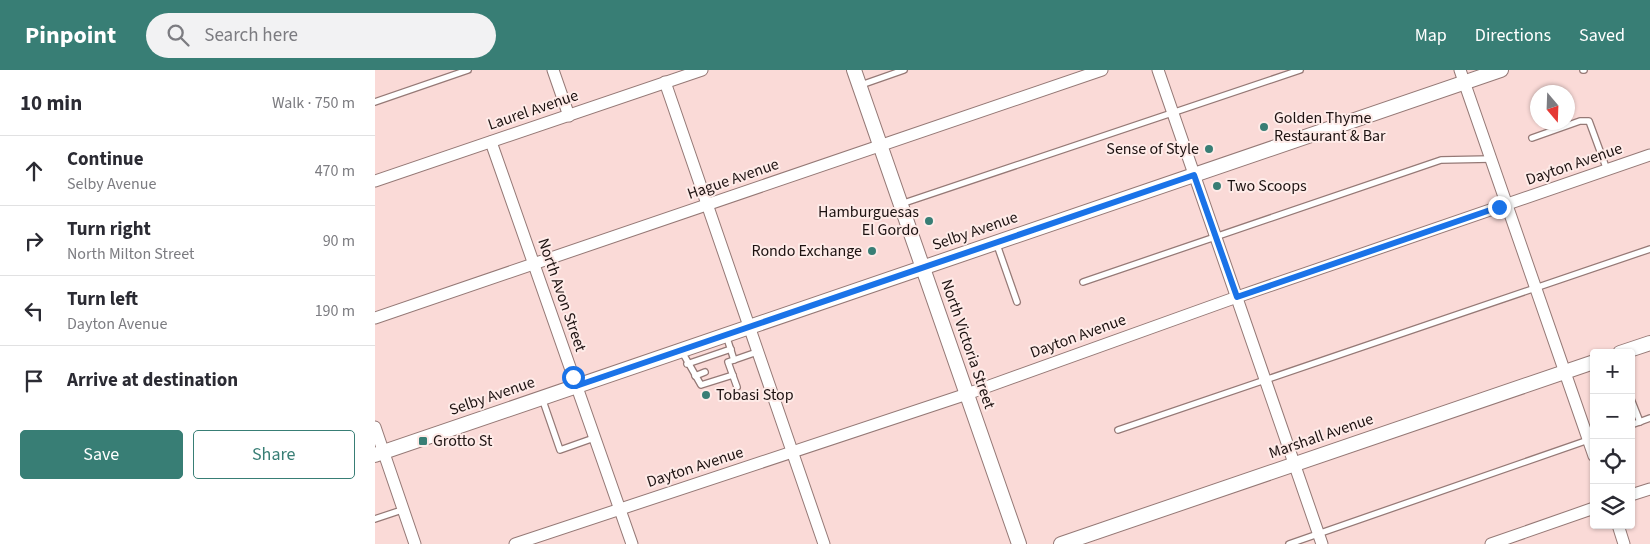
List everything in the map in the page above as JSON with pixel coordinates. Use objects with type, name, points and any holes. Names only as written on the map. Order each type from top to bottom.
[{"type":"street","points":[[553,70],[569,116]]},
{"type":"street","name":"Laurel Avenue","points":[[375,182],[702,70]]},
{"type":"street","name":"North Victoria Street","points":[[855,70],[1019,544]]},
{"type":"street","name":"Hague Avenue","points":[[375,318],[1102,70]]},
{"type":"street","points":[[1158,70],[1321,539]]},
{"type":"street","name":"Selby Avenue","points":[[379,453],[1194,175],[1462,76],[1501,70]]},
{"type":"street","points":[[1462,76],[1535,288],[1590,436]]},
{"type":"street","points":[[665,82],[706,206],[824,544]]},
{"type":"street","name":"North Avon Street","points":[[491,142],[632,544]]},
{"type":"street","name":"Dayton Avenue","points":[[515,544],[967,394],[1237,297],[1650,155]]},
{"type":"street","points":[[1632,349],[1650,343]]},
{"type":"street","name":"Marshall Avenue","points":[[1061,544],[1590,363]]},
{"type":"street","points":[[375,427],[379,453],[415,544]]},
{"type":"street","points":[[1635,494],[1650,489]]},
{"type":"street","points":[[1491,544],[1590,509]]},
{"type":"street","points":[[1619,529],[1624,544]]},
{"type":"lane","points":[[375,102],[469,70]]},
{"type":"lane","points":[[860,85],[904,70]]},
{"type":"lane","points":[[901,204],[1300,70]]},
{"type":"lane","points":[[1532,138],[1580,121],[1589,122],[1607,170]]},
{"type":"lane","points":[[1083,282],[1441,160],[1491,158]]},
{"type":"lane","points":[[996,242],[1017,302]]},
{"type":"lane","points":[[1118,430],[1650,249]]},
{"type":"lane","points":[[726,335],[731,349],[729,363],[737,388]]},
{"type":"lane","points":[[687,364],[731,349]]},
{"type":"lane","points":[[681,350],[687,364],[701,385],[733,375]]},
{"type":"lane","points":[[729,363],[757,352]]},
{"type":"lane","points":[[695,376],[705,372]]},
{"type":"lane","points":[[542,398],[561,450],[594,438]]},
{"type":"lane","points":[[1635,409],[1640,422]]},
{"type":"lane","points":[[1635,424],[1650,418]]},
{"type":"lane","points":[[1289,544],[1321,539],[1590,439]]},
{"type":"lane","points":[[375,519],[402,510]]},
{"type":"place","name":"Golden Thyme Restaurant & Bar","points":[[1264,127]]},
{"type":"place","name":"Sense of Style","points":[[1209,149]]},
{"type":"place","name":"Two Scoops","points":[[1217,186]]},
{"type":"place","name":"Hamburguesas El Gordo","points":[[929,221]]},
{"type":"place","name":"Rondo Exchange","points":[[872,251]]},
{"type":"place","name":"Tobasi Stop","points":[[706,395]]},
{"type":"place","name":"Grotto St","points":[[423,441]]},
{"type":"route","points":[[573,377],[576,386],[1194,175],[1237,297],[1499,207]]}]
